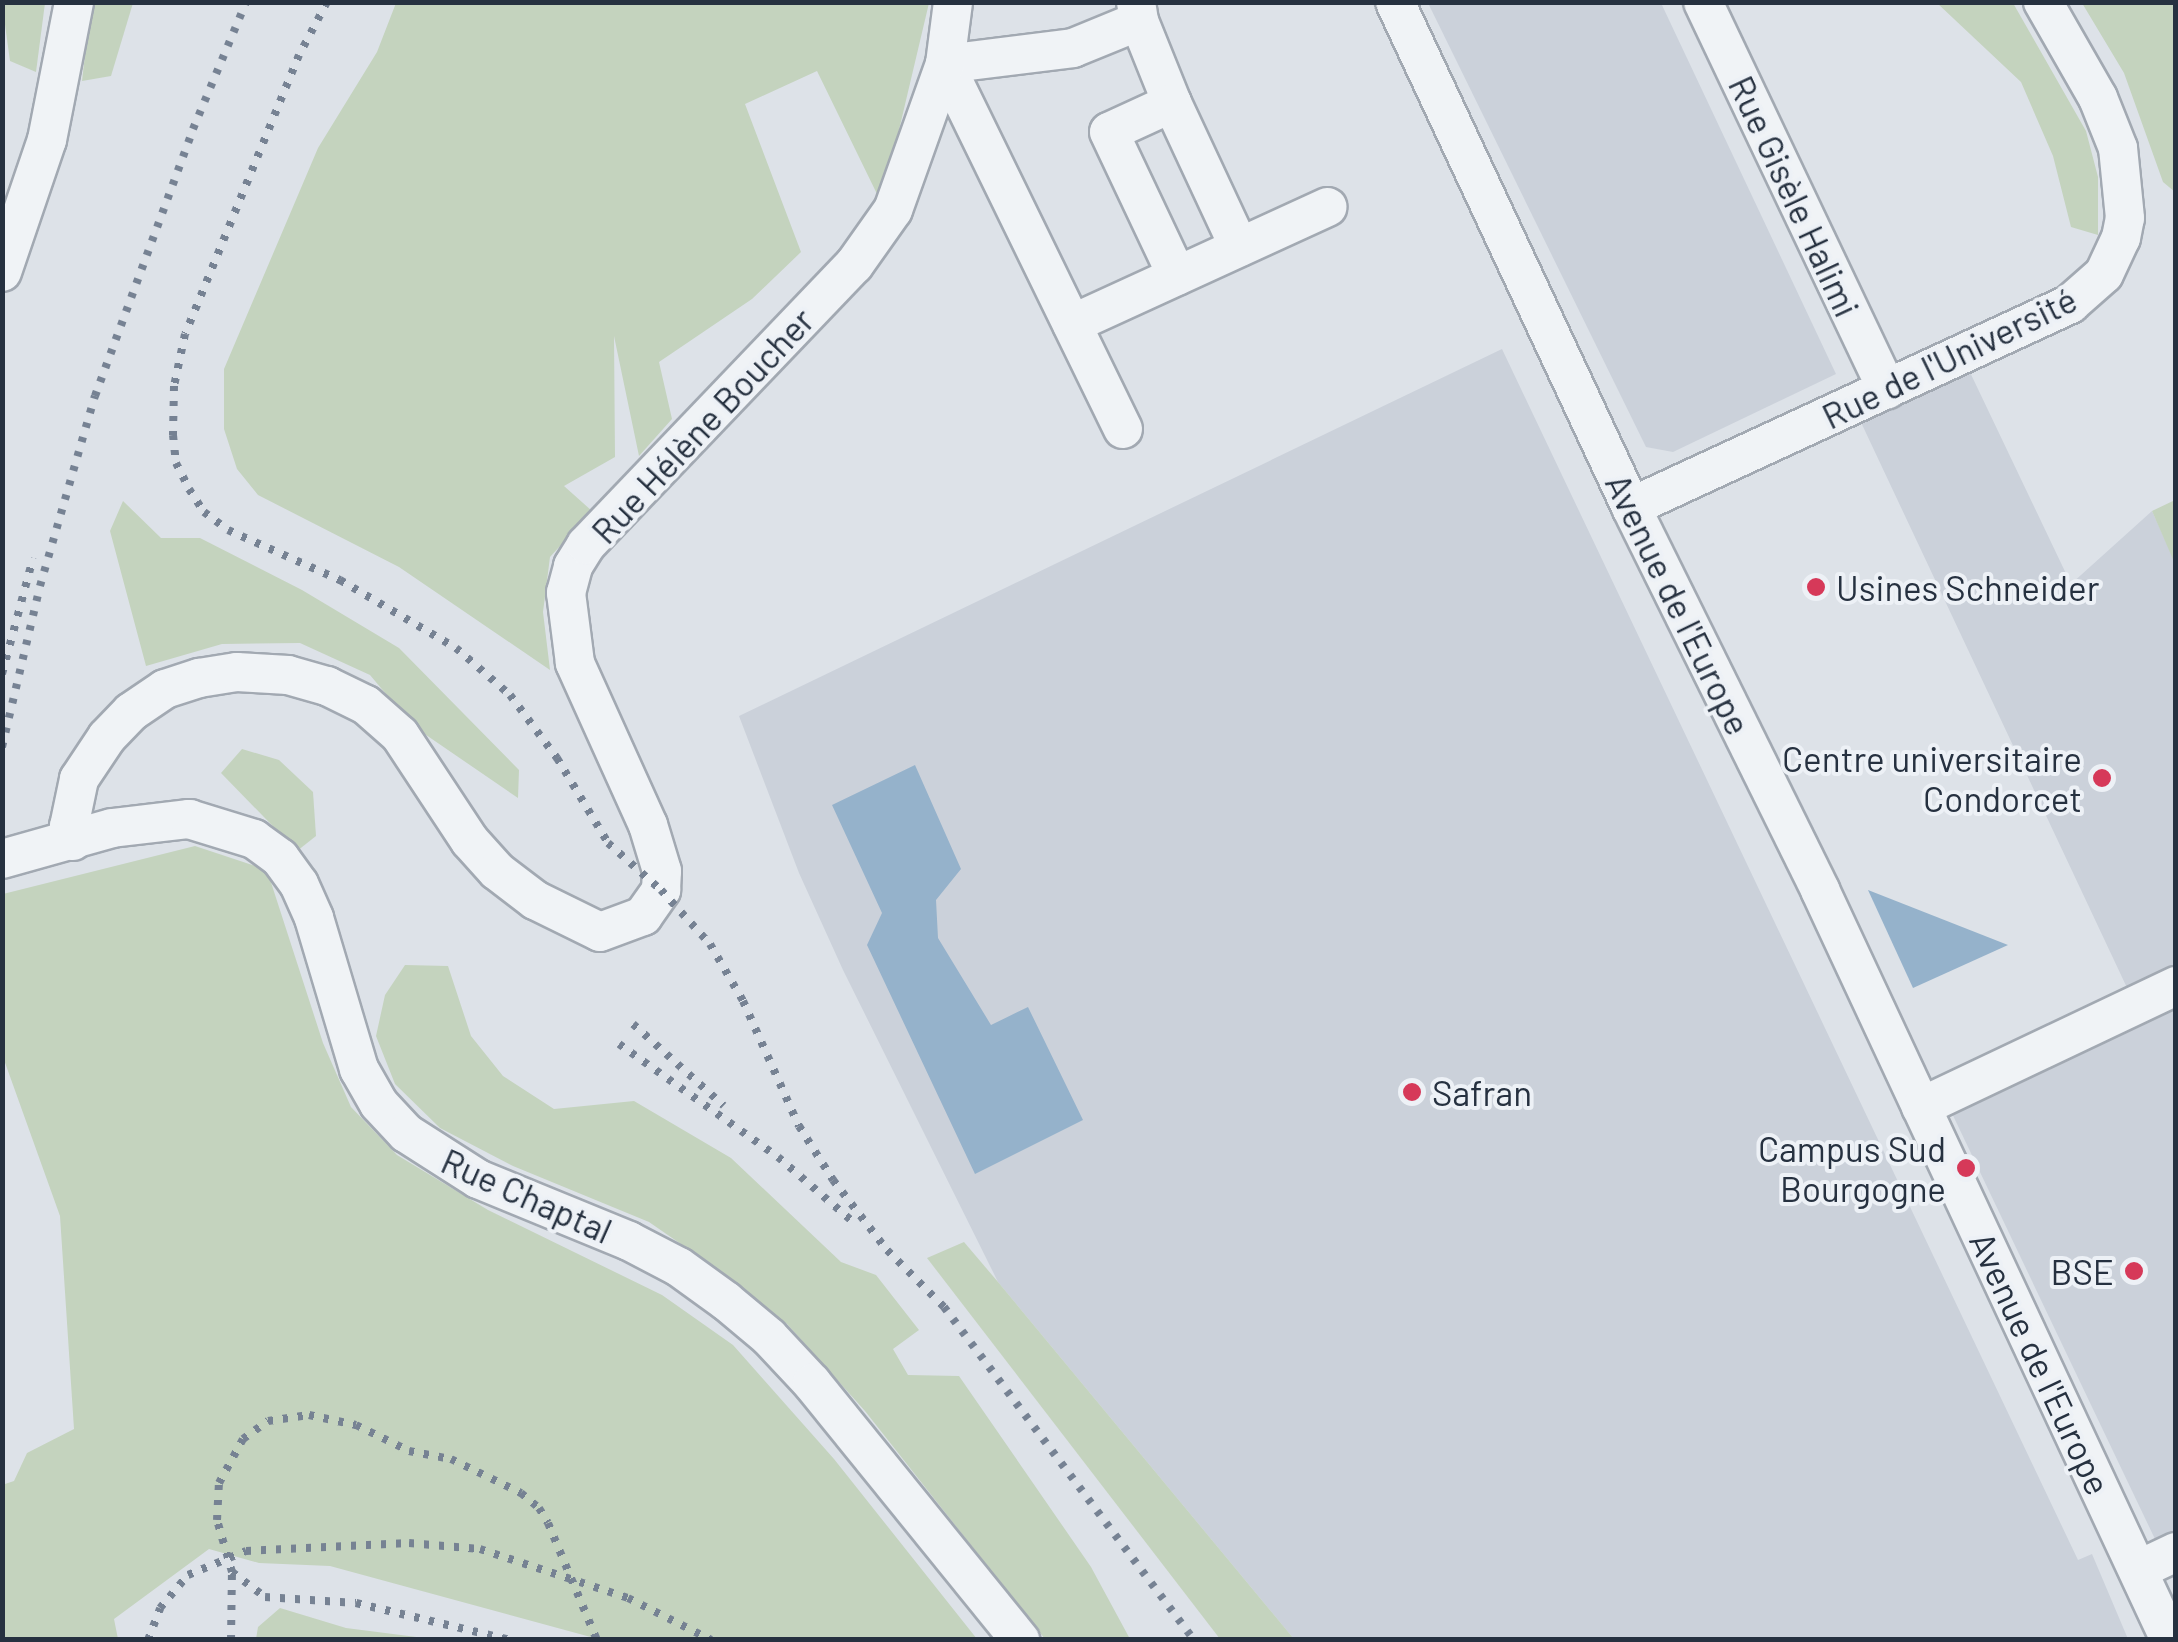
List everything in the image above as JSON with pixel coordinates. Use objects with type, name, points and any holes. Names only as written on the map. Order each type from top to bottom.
[{"type":"street","points":[[3,267],[46,140],[74,2]]},
{"type":"street","name":"Rue Hélène Boucher","points":[[73,841],[69,826],[79,779],[107,736],[132,712],[165,690],[199,678],[237,672],[288,675],[327,686],[366,705],[400,735],[470,841],[496,871],[536,900],[600,932],[643,916],[661,890],[662,871],[648,825],[575,662],[566,593],[573,566],[586,545],[854,266],[893,210],[907,180],[945,64],[953,2]]},
{"type":"street","name":"Avenue de l'Europe","points":[[1395,2],[1631,508],[1920,1106],[2170,1640]]},
{"type":"street","name":"Rue Gisèle Halimi","points":[[1703,2],[1887,389]]},
{"type":"street","name":"Rue de l'Université","points":[[1631,508],[2070,304],[2092,288],[2114,258],[2125,218],[2118,148],[2098,98],[2043,2]]},
{"type":"street","points":[[1123,429],[945,64],[1073,48],[1137,12],[1172,102],[1239,248]]},
{"type":"street","points":[[1172,102],[1108,132],[1178,276]]},
{"type":"street","points":[[1072,324],[1326,207]]},
{"type":"street","name":"Rue Chaptal","points":[[2,859],[157,819],[189,819],[254,839],[280,858],[299,884],[314,918],[344,1030],[360,1069],[379,1104],[406,1133],[478,1179],[629,1241],[679,1267],[726,1300],[812,1383],[1020,1640]]},
{"type":"street","points":[[1920,1106],[2176,986]]},
{"type":"street","points":[[2138,1570],[2176,1552]]},
{"type":"shaded area","points":[[1428,3],[1661,3],[1836,374],[1673,452],[1646,447]]},
{"type":"shaded area","name":"Safran","points":[[1502,349],[2078,1560],[2092,1554],[2128,1639],[1294,1639],[998,1282],[843,970],[799,873],[739,716]]},
{"type":"shaded area","name":"Centre universitaire Condorcet","points":[[1967,366],[2071,584],[2152,511],[2176,564],[2175,971],[2129,992],[1858,416]]},
{"type":"shaded area","points":[[2175,995],[2175,1581],[1948,1105]]},
{"type":"green space","points":[[2,3],[45,3],[36,72],[10,61]]},
{"type":"green space","points":[[91,3],[133,3],[111,76],[82,81]]},
{"type":"green space","points":[[396,3],[929,3],[890,168],[878,196],[817,71],[745,104],[801,252],[752,299],[659,362],[672,419],[639,456],[614,336],[615,457],[564,486],[592,511],[550,557],[543,612],[550,670],[399,567],[258,495],[237,469],[224,429],[224,369],[318,148],[377,52]]},
{"type":"green space","points":[[1937,3],[2013,3],[2086,131],[2098,177],[2098,235],[2071,227],[2053,156],[2021,82]]},
{"type":"green space","points":[[2082,3],[2175,3],[2175,192],[2163,182],[2124,73]]},
{"type":"green space","points":[[2175,500],[2175,564],[2152,511]]},
{"type":"green space","points":[[123,501],[161,538],[200,538],[302,590],[399,648],[519,770],[518,798],[413,726],[370,675],[300,643],[222,644],[146,666],[110,531]]},
{"type":"green space","points":[[242,749],[279,760],[313,792],[316,836],[297,851],[221,773]]},
{"type":"green space","points":[[195,846],[267,870],[323,1043],[351,1107],[397,1155],[488,1210],[662,1295],[733,1345],[834,1459],[977,1639],[598,1639],[330,1566],[259,1563],[209,1549],[114,1619],[118,1639],[3,1639],[2,1485],[14,1481],[27,1453],[74,1429],[60,1216],[3,1057],[3,894]]},
{"type":"green space","points":[[405,965],[448,966],[471,1036],[503,1076],[554,1109],[634,1101],[731,1158],[841,1262],[876,1275],[919,1330],[893,1349],[908,1375],[959,1376],[1091,1567],[1130,1639],[1045,1639],[865,1411],[787,1324],[704,1260],[649,1222],[513,1166],[440,1128],[395,1084],[376,1036],[385,995]]},
{"type":"green space","points":[[964,1242],[1294,1639],[1220,1639],[927,1258]]},
{"type":"green space","points":[[280,1608],[346,1628],[432,1639],[256,1639],[258,1627]]},
{"type":"water","points":[[915,765],[961,869],[936,900],[938,938],[991,1025],[1028,1007],[1083,1120],[975,1174],[867,945],[882,913],[832,805]]},
{"type":"water","points":[[1868,890],[2008,945],[1913,988]]},
{"type":"railway","points":[[2,747],[40,586],[95,396],[193,129],[246,2]]},
{"type":"railway","points":[[327,2],[299,55],[185,334],[174,386],[173,435],[176,463],[189,489],[204,512],[228,530],[340,580],[456,648],[510,695],[557,758],[608,843],[661,890],[710,944],[743,1001],[799,1126],[833,1180],[887,1250],[944,1307],[1194,1640]]},
{"type":"railway","points":[[2,674],[33,558]]},
{"type":"railway","points":[[633,1024],[724,1106]]},
{"type":"railway","points":[[619,1044],[778,1157],[853,1222]]},
{"type":"railway","points":[[231,1640],[232,1572],[217,1520],[219,1483],[243,1439],[268,1421],[309,1415],[356,1425],[409,1451],[451,1459],[521,1493],[539,1508],[548,1523],[597,1640]]},
{"type":"railway","points":[[148,1640],[160,1608],[188,1575],[246,1551],[409,1543],[480,1549],[628,1598],[711,1640]]},
{"type":"railway","points":[[232,1572],[265,1597],[356,1603],[510,1640]]},
{"type":"place","name":"Usines Schneider","points":[[1816,587]]},
{"type":"place","name":"Centre universitaire Condorcet","points":[[2102,778]]},
{"type":"place","name":"Safran","points":[[1412,1092]]},
{"type":"place","name":"Campus Sud Bourgogne","points":[[1966,1168]]},
{"type":"place","name":"BSE","points":[[2134,1271]]}]
